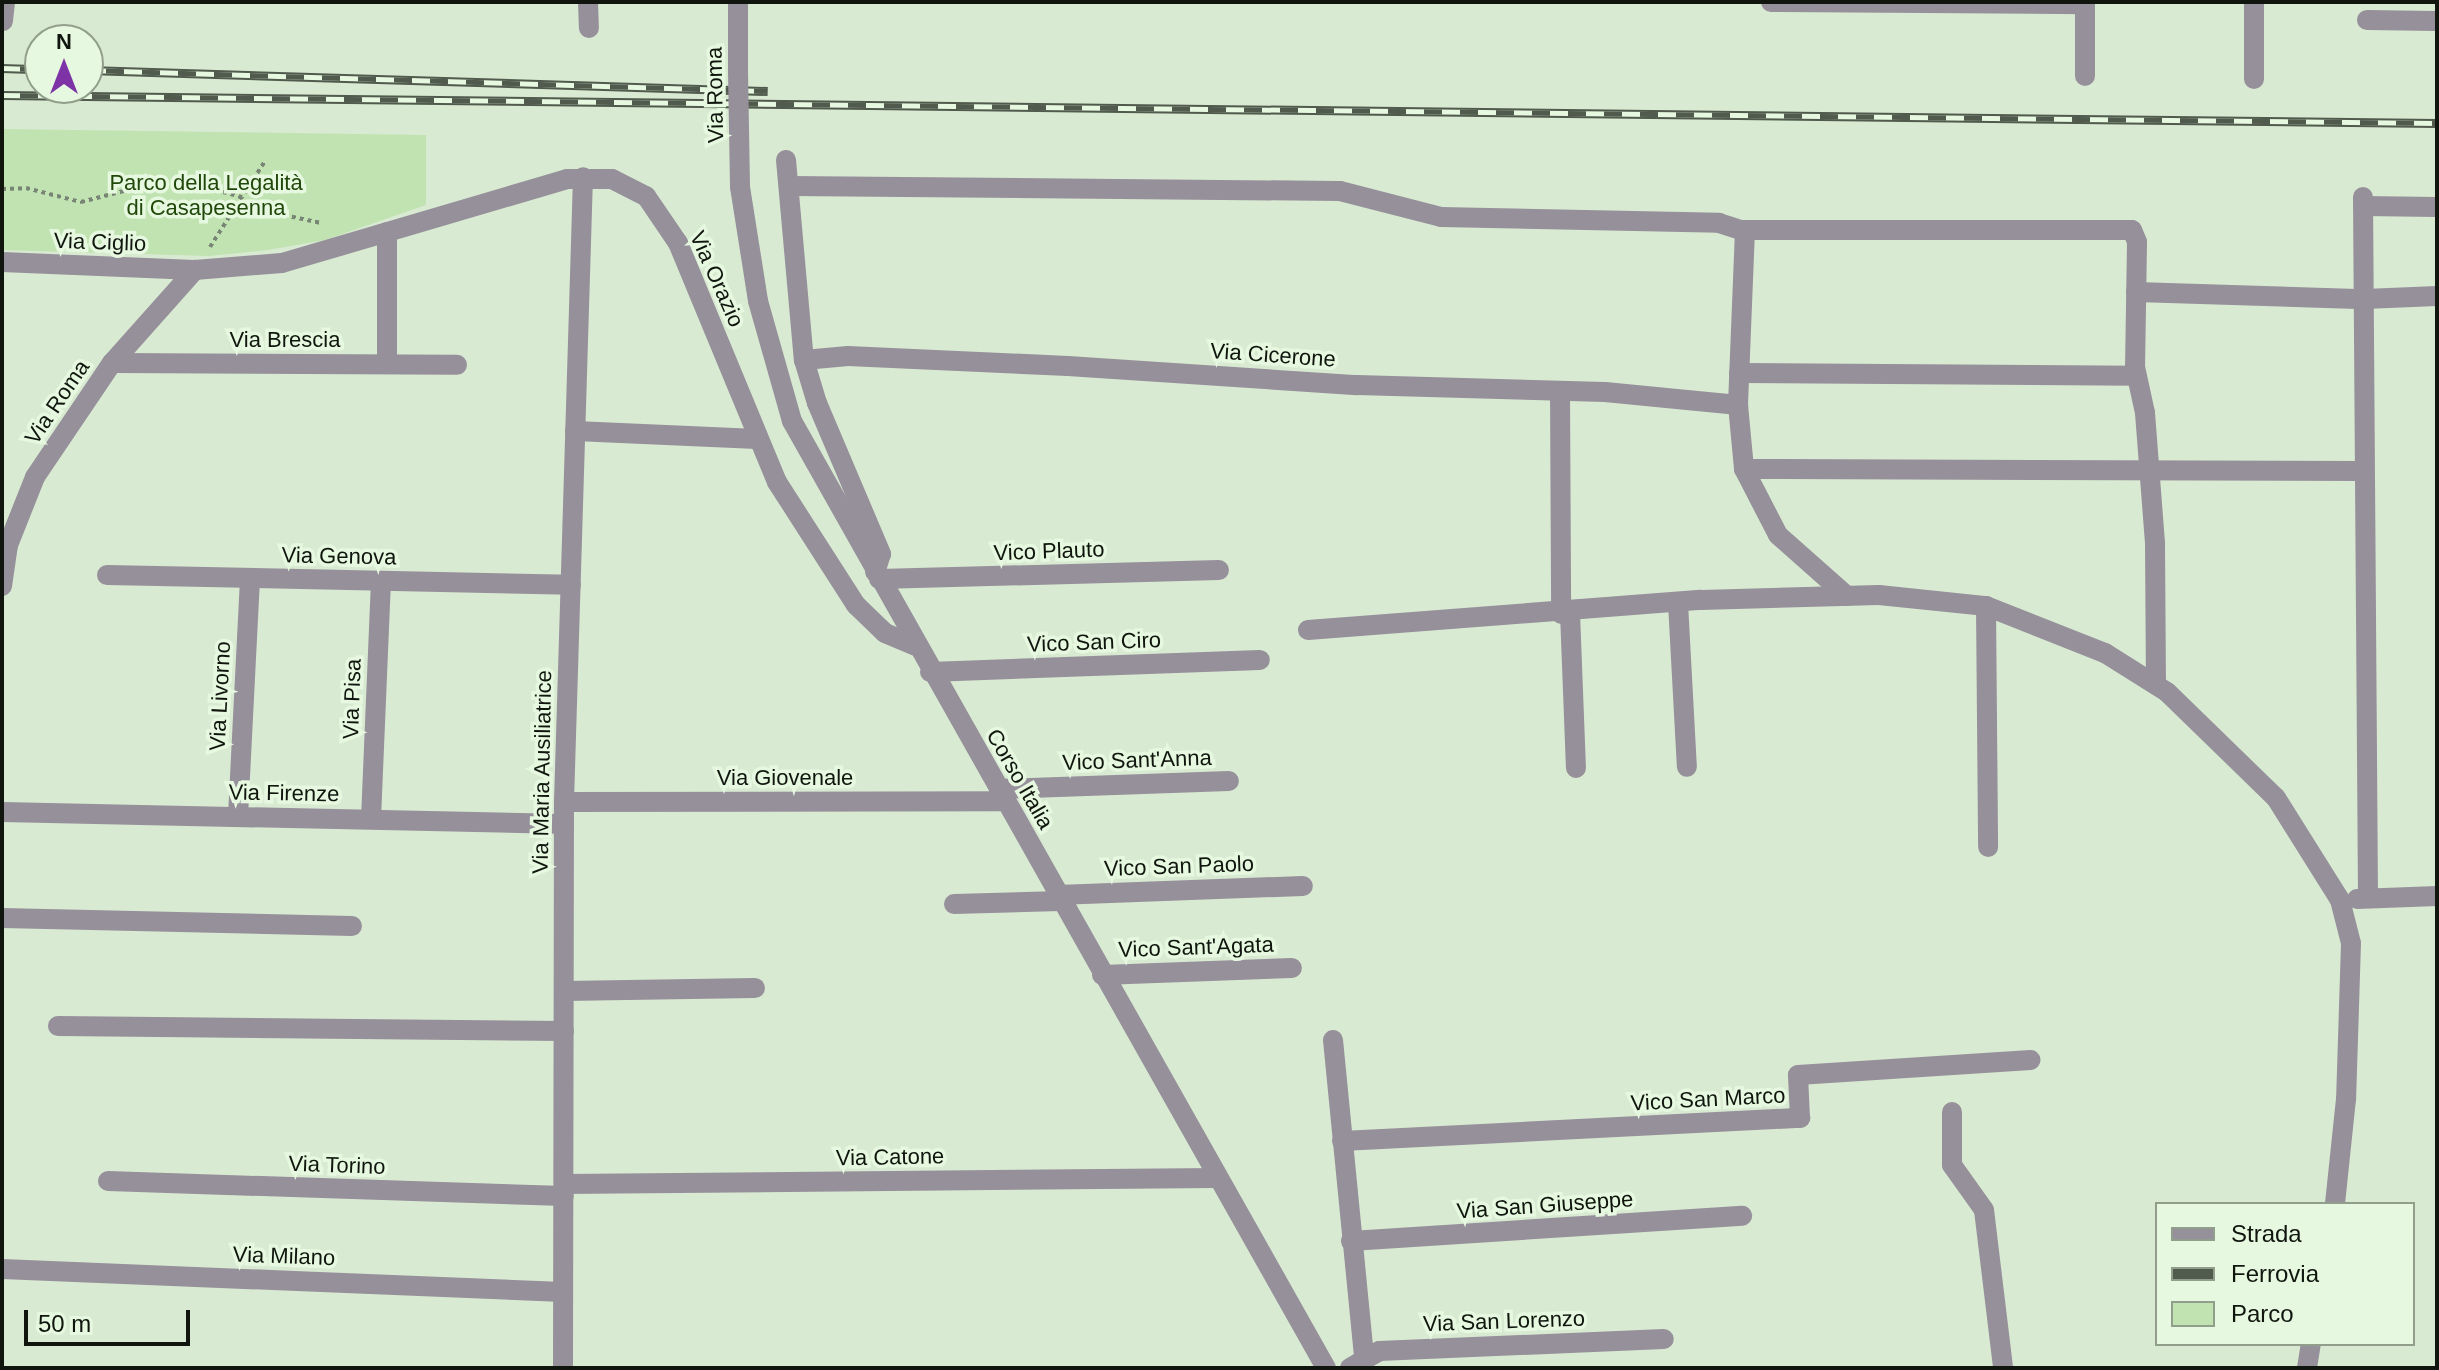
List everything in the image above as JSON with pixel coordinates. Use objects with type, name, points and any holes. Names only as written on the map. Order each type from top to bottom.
[{"type":"street","points":[[588,2],[589,28]]},
{"type":"street","name":"Via Roma","points":[[738,2],[740,187]]},
{"type":"street","points":[[1771,2],[2085,3],[2085,76]]},
{"type":"street","points":[[2254,2],[2254,79]]},
{"type":"street","points":[[2367,20],[2437,21]]},
{"type":"street","points":[[786,160],[804,360],[817,403],[881,554],[877,576]]},
{"type":"street","name":"Via Orazio","points":[[195,270],[282,263],[583,177],[612,179],[646,196],[678,243],[777,482],[856,605],[885,633],[915,646]]},
{"type":"street","name":"Via Maria Ausiliatrice","points":[[563,1368],[564,802],[583,177]]},
{"type":"street","points":[[789,186],[1340,191],[1441,217],[1719,223],[1745,230],[2132,230],[2137,242],[2136,376],[2145,413],[2158,606],[2156,685]]},
{"type":"street","name":"Corso Italia","points":[[740,187],[758,301],[792,421],[915,646],[1326,1368]]},
{"type":"street","points":[[2368,898],[2363,202],[2437,207]]},
{"type":"street","points":[[1745,230],[1738,405],[1744,469],[1778,535],[1847,596]]},
{"type":"street","points":[[387,232],[387,364]]},
{"type":"street","name":"Via Ciglio","points":[[2,262],[195,270]]},
{"type":"street","name":"Via Roma","points":[[2,586],[8,545],[35,477],[112,363],[195,270]]},
{"type":"street","points":[[2136,292],[2365,299],[2437,296]]},
{"type":"street","name":"Via Cicerone","points":[[804,360],[848,356],[1068,366],[1560,393],[1605,392],[1738,405]]},
{"type":"street","name":"Via Brescia","points":[[112,363],[457,365]]},
{"type":"street","points":[[1739,373],[2136,376]]},
{"type":"street","points":[[1560,393],[1565,613],[1576,768]]},
{"type":"street","points":[[575,431],[757,439]]},
{"type":"street","points":[[1744,469],[2147,467],[2363,471]]},
{"type":"street","name":"Vico Plauto","points":[[877,576],[1219,570]]},
{"type":"street","name":"Via Genova","points":[[107,575],[571,585]]},
{"type":"street","name":"Via Livorno","points":[[238,816],[250,578]]},
{"type":"street","name":"Via Pisa","points":[[371,819],[381,581]]},
{"type":"street","points":[[1308,630],[1678,603],[1847,596],[1938,597],[1986,606],[2105,653],[2156,685],[2276,798],[2340,900],[2351,943],[2346,1099],[2335,1202]]},
{"type":"street","points":[[1678,603],[1687,767]]},
{"type":"street","points":[[1986,606],[1988,847]]},
{"type":"street","name":"Vico San Ciro","points":[[930,672],[1260,660]]},
{"type":"street","name":"Vico Sant'Anna","points":[[1002,795],[1229,781]]},
{"type":"street","name":"Via Giovenale","points":[[564,802],[1002,795]]},
{"type":"street","name":"Via Firenze","points":[[2,812],[564,824]]},
{"type":"street","name":"Vico San Paolo","points":[[954,904],[1303,886]]},
{"type":"street","points":[[2340,900],[2437,896]]},
{"type":"street","points":[[2,918],[352,926]]},
{"type":"street","name":"Vico Sant'Agata","points":[[1102,975],[1292,968]]},
{"type":"street","points":[[564,991],[755,988]]},
{"type":"street","points":[[58,1026],[564,1031]]},
{"type":"street","points":[[1333,1040],[1351,1241],[1357,1364]]},
{"type":"street","name":"Vico San Marco","points":[[1342,1141],[1800,1118],[1798,1075],[2031,1060]]},
{"type":"street","points":[[1952,1112],[1952,1165],[1984,1210],[2003,1368]]},
{"type":"street","name":"Via Catone","points":[[564,1190],[1217,1178]]},
{"type":"street","name":"Via Torino","points":[[108,1181],[564,1190]]},
{"type":"street","name":"Via San Giuseppe","points":[[1351,1241],[1742,1216]]},
{"type":"street","name":"Via Milano","points":[[2,1269],[563,1292]]},
{"type":"street","name":"Via San Lorenzo","points":[[1357,1364],[1379,1351],[1664,1339]]},
{"type":"street","points":[[2307,1368],[2311,1346]]},
{"type":"path","points":[[195,270],[265,161]]},
{"type":"path","points":[[2,189],[26,188],[81,202],[139,187],[192,184],[242,197]]},
{"type":"path","points":[[237,205],[321,223]]},
{"type":"green space","name":"Parco della Legalità di Casapesenna","points":[[2,129],[426,135],[426,205],[325,240],[268,250],[209,256],[2,250]]},
{"type":"railway","points":[[2,68],[24,69]]},
{"type":"railway","points":[[104,70],[768,91]]},
{"type":"railway","points":[[2,95],[2437,123]]}]
